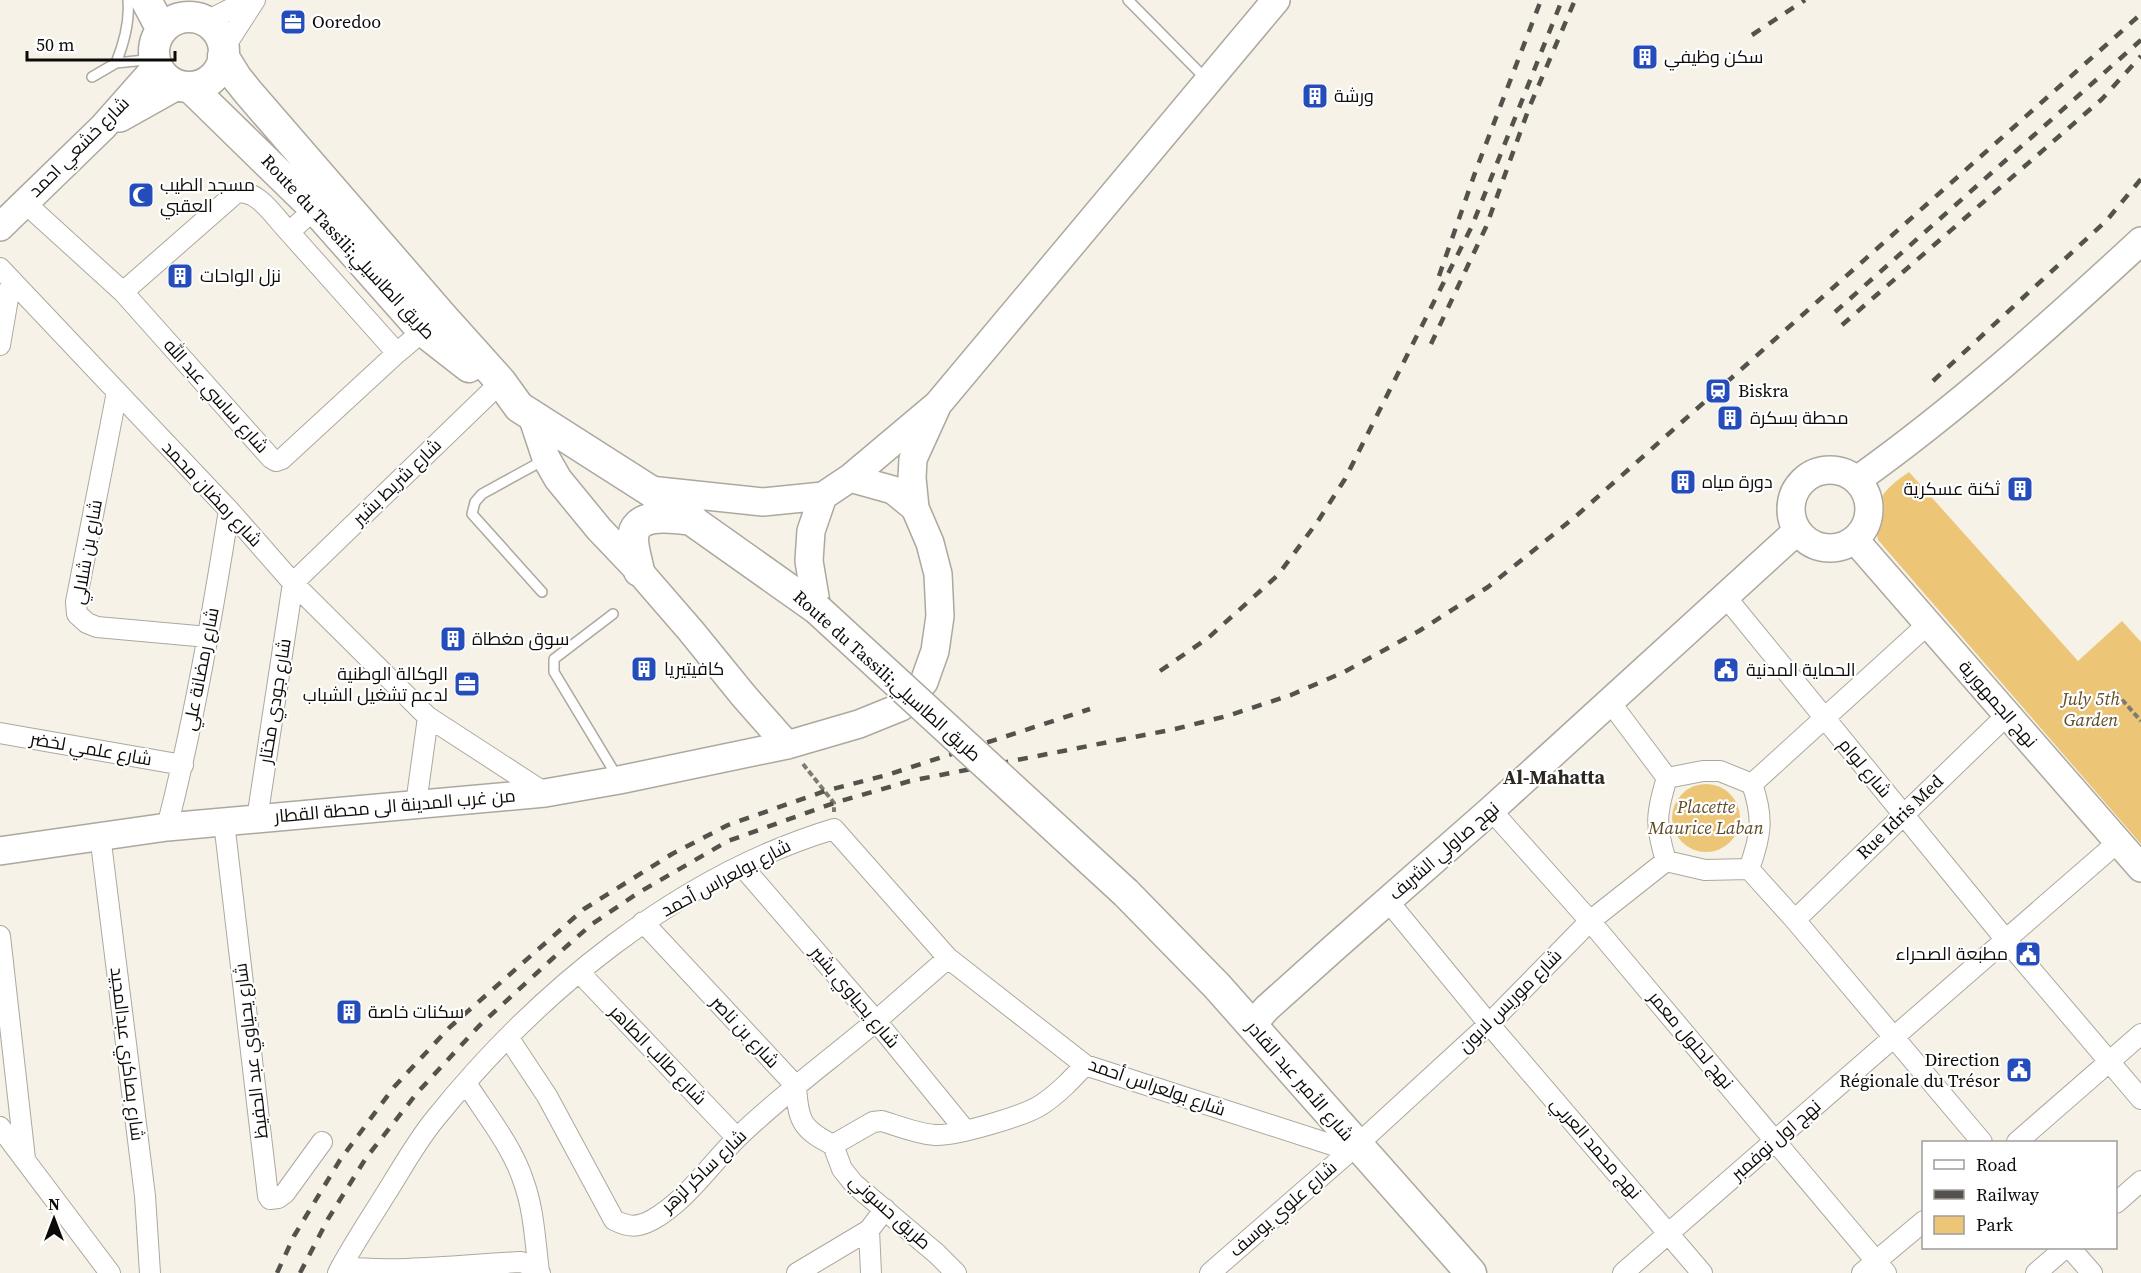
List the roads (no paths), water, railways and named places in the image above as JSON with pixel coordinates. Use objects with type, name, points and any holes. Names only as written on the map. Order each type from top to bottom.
[{"type":"main road","points":[[146,0],[162,30]]},
{"type":"main road","points":[[195,13],[218,34],[224,52],[216,74],[208,81],[170,74],[154,49],[162,30],[195,13]]},
{"type":"main road","name":"Route du Tassili;طريق الطاسيلي","points":[[224,52],[236,76],[432,323],[475,372],[693,520],[817,609],[1126,893]]},
{"type":"main road","name":"Route du Tassili;طريق الطاسيلي","points":[[170,74],[315,209],[432,323]]},
{"type":"main road","points":[[639,571],[633,541],[633,534],[638,526],[646,520],[657,517],[693,520]]},
{"type":"main road","name":"شارع الأمير عبد القادر","points":[[1126,893],[1217,986],[1354,1148],[1471,1273]]},
{"type":"street","points":[[195,13],[248,0]]},
{"type":"street","points":[[224,52],[255,0]]},
{"type":"street","points":[[649,490],[763,502],[823,496],[850,478],[938,404],[1276,0]]},
{"type":"street","name":"شارع خشعي احمد","points":[[0,227],[103,128],[170,74]]},
{"type":"street","points":[[123,292],[236,193],[244,191],[254,195],[397,352]]},
{"type":"street","name":"شارع ساسي عبد الله","points":[[24,202],[123,292],[276,461],[282,459],[397,352],[432,323]]},
{"type":"street","points":[[289,232],[315,209]]},
{"type":"street","points":[[1857,480],[1911,442],[2041,333],[2141,241]]},
{"type":"street","points":[[0,345],[6,274]]},
{"type":"street","name":"شارع رمضان محمد","points":[[6,274],[229,510],[293,583],[428,717],[544,793]]},
{"type":"street","name":"شارع بن شلالي","points":[[117,392],[76,602],[77,614],[87,623],[98,627],[208,639]]},
{"type":"street","points":[[510,396],[558,480],[787,745]]},
{"type":"street","name":"شارع شريط بشير","points":[[293,583],[510,396]]},
{"type":"street","points":[[915,508],[913,459],[938,404]]},
{"type":"street","points":[[1834,470],[1847,473],[1857,480],[1866,491],[1869,511],[1864,530],[1844,547],[1824,548],[1806,541],[1797,531],[1791,513],[1793,495],[1800,484],[1810,475],[1834,470]]},
{"type":"street","points":[[850,478],[893,490],[915,508]]},
{"type":"street","points":[[817,609],[809,561],[811,531],[823,496]]},
{"type":"street","name":"من غرب المدينة الى محطة القطار","points":[[0,851],[167,827],[544,793],[787,745],[859,724],[901,707],[924,682],[935,651],[939,606],[938,574],[930,543],[915,508]]},
{"type":"street","name":"شارع رمضانة علي","points":[[167,827],[183,765],[208,639],[229,510]]},
{"type":"street","name":"نهج صاولي الشربف","points":[[1251,1026],[1797,531]]},
{"type":"street","name":"نهج الجمهورية","points":[[1855,540],[2141,868]]},
{"type":"street","name":"شارع جودي مختار","points":[[257,819],[293,583]]},
{"type":"street","name":"شارع لوام","points":[[1725,596],[1824,720],[2141,1099]]},
{"type":"street","points":[[1752,784],[1928,624]]},
{"type":"street","points":[[1610,702],[1667,778]]},
{"type":"street","name":"Rue Idris Med","points":[[1795,920],[1903,813],[2007,715]]},
{"type":"street","points":[[416,804],[428,717]]},
{"type":"street","name":"شارع علمي لخضر","points":[[0,733],[183,765]]},
{"type":"street","points":[[1667,778],[1687,773],[1720,771],[1752,784],[1757,797],[1761,822],[1749,869]]},
{"type":"street","points":[[1667,778],[1658,808],[1657,826],[1666,861],[1705,870],[1749,869],[1795,920],[1980,1141]]},
{"type":"street","name":"نهج لحلول معمر","points":[[1491,810],[1590,921],[1776,1140],[1875,1269]]},
{"type":"street","name":"شارع يحياوي عبد الحفيظ","points":[[224,822],[270,1199],[278,1198],[285,1193],[322,1142]]},
{"type":"street","name":"شارع بولعراس أحمد","points":[[339,1270],[434,1120],[507,1037],[579,972],[644,922],[742,866],[799,840],[834,829],[948,958],[1085,1065],[1354,1148]]},
{"type":"street","name":"شارع بصاكري عبدالمجيد","points":[[100,835],[145,1196],[150,1273]]},
{"type":"street","name":"نهج اول نوفمبر","points":[[1623,1273],[2118,842]]},
{"type":"street","name":"شارع موريس لابون","points":[[1354,1148],[1489,1024],[1590,921],[1666,861]]},
{"type":"street","name":"شارع يحياوي بشير","points":[[742,866],[876,1021],[965,1130]]},
{"type":"street","name":"نهج محمد العربي","points":[[1388,901],[1489,1024],[1702,1273]]},
{"type":"street","name":"شارع بن ناصر","points":[[644,922],[796,1086]]},
{"type":"street","points":[[0,936],[25,1159]]},
{"type":"street","name":"شارع ساكر لزهر","points":[[507,1037],[547,1096],[614,1220],[627,1227],[638,1226],[651,1221],[674,1206],[737,1138],[948,958]]},
{"type":"street","name":"شارع طالب الطاهر","points":[[579,972],[737,1138]]},
{"type":"street","points":[[2019,1141],[2141,1034]]},
{"type":"street","points":[[796,1086],[797,1110],[800,1119],[820,1138],[833,1145],[873,1122],[882,1121],[935,1135],[965,1130],[1000,1120],[1039,1106],[1064,1087],[1085,1065]]},
{"type":"street","points":[[466,1083],[498,1132],[523,1177],[531,1206],[539,1272]]},
{"type":"street","points":[[0,1127],[110,1273]]},
{"type":"street","name":"طريق حسوني","points":[[833,1145],[842,1169],[854,1184],[885,1209],[936,1264],[956,1273]]},
{"type":"street","name":"شارع علوي يوسف","points":[[1210,1273],[1354,1148]]},
{"type":"street","points":[[2117,1201],[2141,1180]]},
{"type":"street","points":[[797,1273],[869,1230],[885,1209]]},
{"type":"street","points":[[1875,1269],[1922,1222]]},
{"type":"street","points":[[869,1230],[871,1273]]},
{"type":"street","points":[[2036,1273],[2064,1249]]},
{"type":"street","points":[[2071,1249],[2092,1273]]},
{"type":"street","points":[[339,1270],[407,1271],[521,1262],[539,1272]]},
{"type":"lane","points":[[116,63],[126,33],[128,0]]},
{"type":"lane","points":[[1128,0],[1208,81]]},
{"type":"lane","points":[[92,76],[116,63],[170,74]]},
{"type":"lane","points":[[542,592],[472,514],[475,502],[482,494],[546,458]]},
{"type":"lane","points":[[613,614],[554,659],[554,672],[619,780]]},
{"type":"railway","points":[[1439,276],[1476,170],[1541,0]]},
{"type":"railway","points":[[1160,671],[1208,638],[1278,575],[1318,521],[1345,479],[1472,226],[1562,0]]},
{"type":"railway","points":[[1431,344],[1486,227],[1529,108],[1575,0]]},
{"type":"railway","points":[[1752,35],[1805,0]]},
{"type":"railway","points":[[300,1273],[328,1219],[366,1158],[417,1093],[479,1026],[592,924],[638,893],[728,841],[834,803],[910,781],[1175,729],[1227,716],[1291,695],[1344,672],[1419,631],[1488,587],[1575,517],[2141,14]]},
{"type":"railway","points":[[1835,312],[2141,40]]},
{"type":"railway","points":[[1842,325],[2102,99],[2141,56]]},
{"type":"railway","points":[[1933,381],[2107,220],[2141,179]]},
{"type":"railway","points":[[277,1273],[294,1236],[340,1160],[394,1087],[450,1027],[584,909],[672,854],[728,825],[825,791],[887,775],[1090,709]]},
{"type":"place","name":"Ooredoo","points":[[293,22]]},
{"type":"place","name":"سكن وظيفي","points":[[1645,57]]},
{"type":"place","name":"ورشة","points":[[1315,96]]},
{"type":"place","name":"مسجد الطيب العقبي","points":[[141,195]]},
{"type":"place","name":"نزل الواحات","points":[[180,276]]},
{"type":"place","name":"Biskra","points":[[1718,391]]},
{"type":"place","name":"محطة بسكرة","points":[[1730,418]]},
{"type":"place","name":"دورة مياه","points":[[1683,482]]},
{"type":"place","name":"ثكنة عسكرية","points":[[2020,489]]},
{"type":"place","name":"سوق مغطاة","points":[[453,639]]},
{"type":"place","name":"كافيتيريا","points":[[644,669]]},
{"type":"place","name":"الحماية المدنية","points":[[1726,670]]},
{"type":"place","name":"الوكالة الوطنية لدعم تشغيل الشباب","points":[[467,684]]},
{"type":"place","name":"مطبعة الصحراء","points":[[2028,954]]},
{"type":"place","name":"سكنات خاصة","points":[[349,1012]]},
{"type":"place","name":"Direction Régionale du Trésor","points":[[2019,1070]]},
{"type":"district","name":"Al-Mahatta","points":[[1554,777]]},
{"type":"park label","name":"July 5th Garden","points":[[2091,709]]},
{"type":"park label","name":"Placette Maurice Laban","points":[[1706,817]]}]
